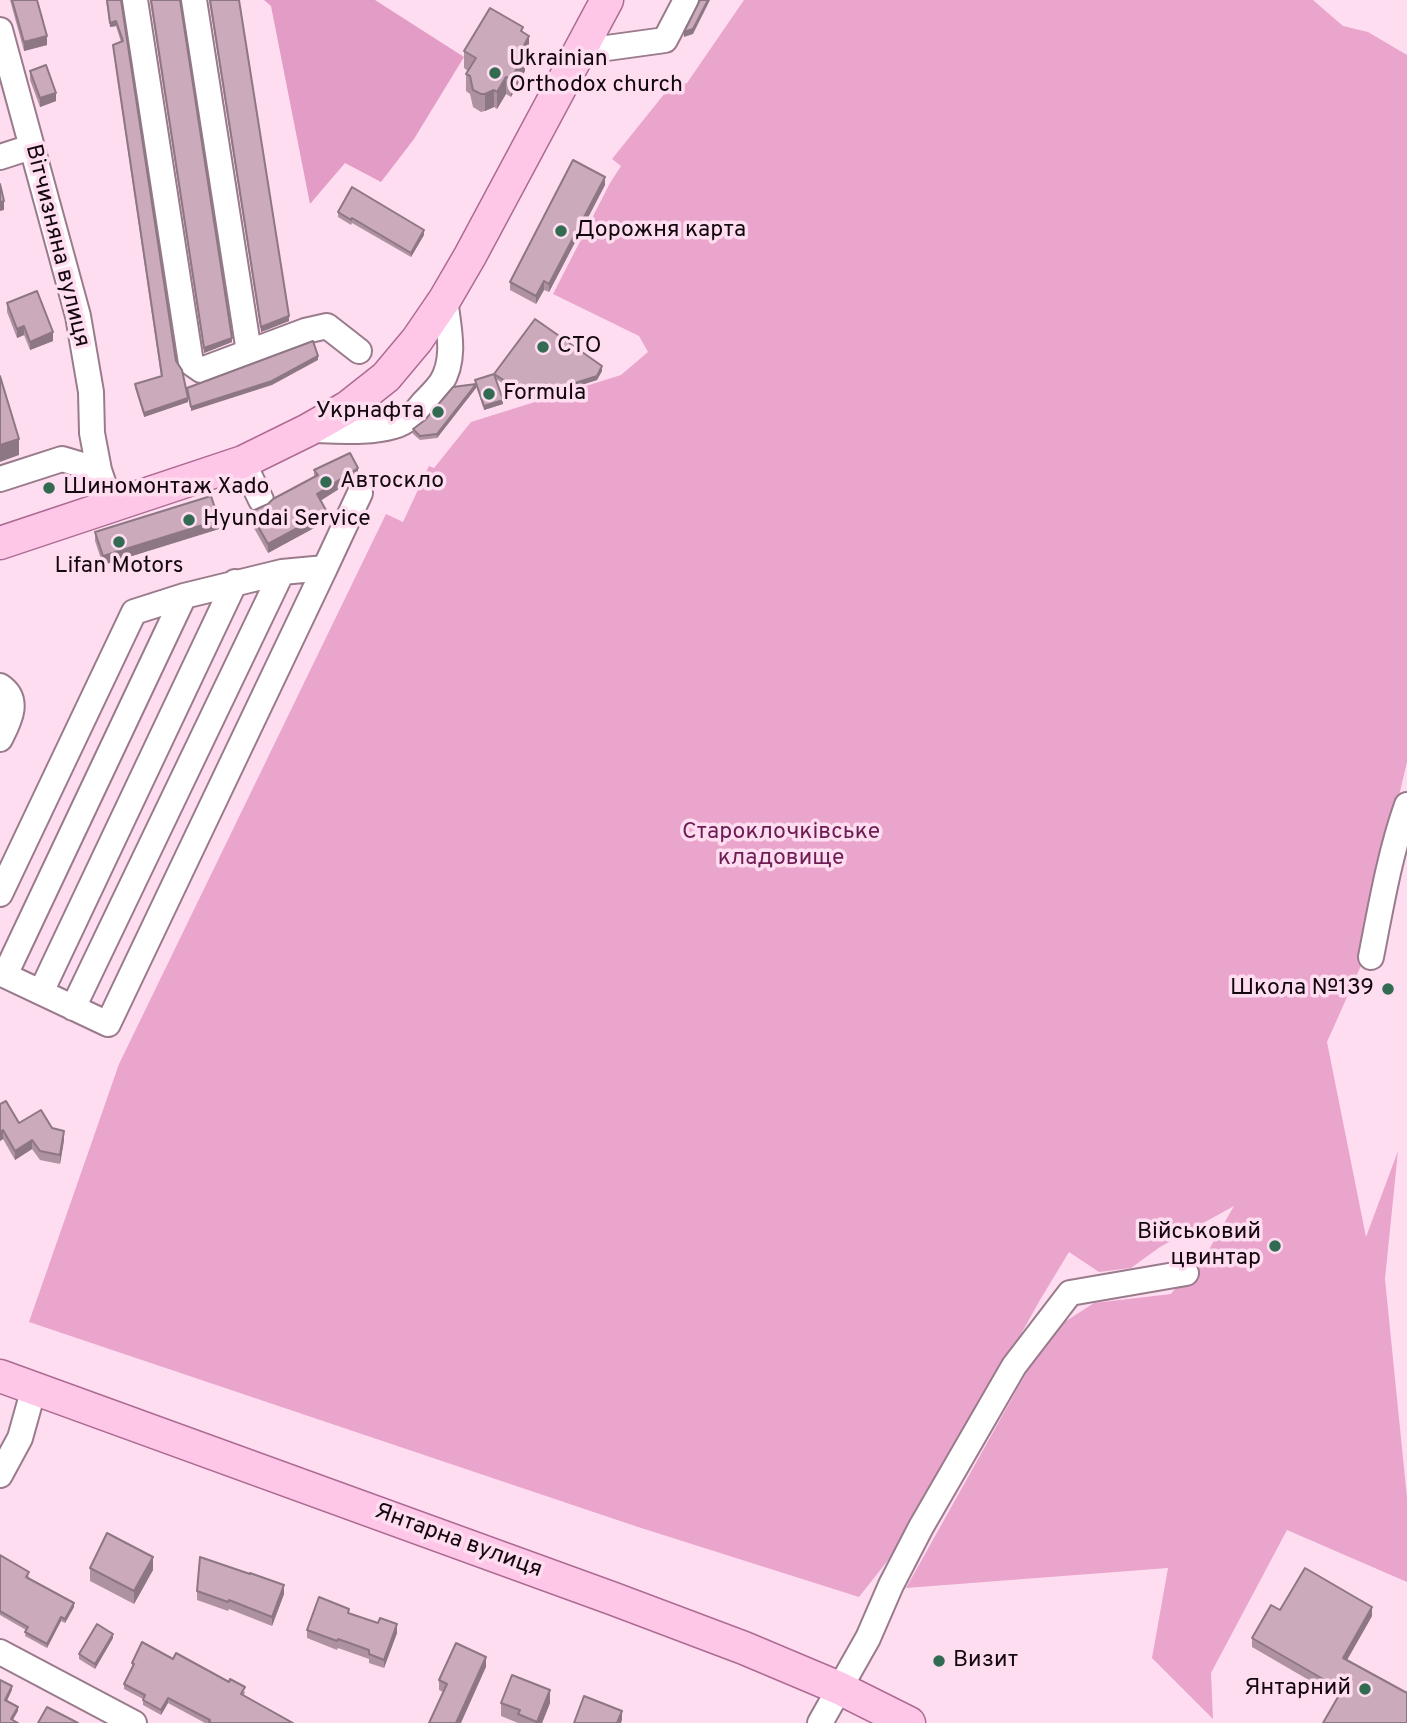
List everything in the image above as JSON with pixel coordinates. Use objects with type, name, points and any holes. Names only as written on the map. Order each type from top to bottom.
[{"type":"main road","points":[[0,543],[243,462],[348,407],[386,377],[417,340],[444,299],[607,0]]},
{"type":"main road","name":"Янтарна вулиця","points":[[0,1376],[744,1648],[839,1688],[909,1723]]},
{"type":"street","points":[[135,0],[191,363],[201,370],[305,331],[327,326],[359,351]]},
{"type":"street","points":[[194,0],[249,352]]},
{"type":"street","points":[[585,42],[607,48],[665,40],[686,0]]},
{"type":"street","name":"Вітчизняна вулиця","points":[[0,30],[78,316],[91,392],[92,433],[99,470],[111,506]]},
{"type":"street","points":[[0,157],[31,148]]},
{"type":"street","points":[[308,430],[379,429],[397,426],[411,418],[442,382],[447,369],[451,343],[444,299]]},
{"type":"street","points":[[0,479],[62,459],[99,470]]},
{"type":"street","points":[[243,462],[261,500]]},
{"type":"street","points":[[184,596],[3,974],[108,1024],[360,493]]},
{"type":"street","points":[[0,894],[134,612],[235,582],[282,572],[325,568]]},
{"type":"street","points":[[73,1008],[282,572]]},
{"type":"street","points":[[41,992],[235,582]]},
{"type":"street","points":[[0,686],[8,691],[12,705],[8,723],[0,739]]},
{"type":"street","points":[[1371,957],[1382,900],[1407,805]]},
{"type":"street","points":[[820,1723],[868,1638],[921,1527],[1014,1366],[1070,1293],[1186,1273]]},
{"type":"street","points":[[0,1475],[8,1444],[20,1438],[34,1388]]},
{"type":"street","points":[[0,1652],[134,1723]]},
{"type":"green space","name":"Староклочківське кладовище","points":[[744,0],[1313,0],[1343,26],[1368,32],[1407,55],[1407,762],[1364,959],[1327,1042],[1366,1237],[1398,1151],[1385,1279],[1407,1498],[1407,1582],[1287,1530],[1211,1673],[1213,1719],[1152,1658],[1168,1568],[906,1588],[1049,1332],[1094,1303],[1171,1294],[1182,1280],[1189,1284],[1234,1206],[1160,1247],[1131,1268],[1099,1272],[1069,1252],[911,1531],[859,1597],[638,1527],[29,1322],[119,1064],[386,514],[403,522],[429,466],[434,468],[471,422],[621,375],[648,352],[639,336],[553,294],[621,166],[612,159],[669,88],[687,83]]},
{"type":"shaded area","points":[[264,0],[375,0],[464,57],[414,139],[381,182],[345,163],[310,204],[271,6]]},
{"type":"building","points":[[12,0],[37,0],[47,36],[24,42]]},
{"type":"building","points":[[107,0],[121,0],[176,361],[182,370],[188,398],[144,413],[135,384],[162,376],[113,45],[123,41],[116,21],[110,23]]},
{"type":"building","points":[[151,0],[180,0],[232,338],[204,348]]},
{"type":"building","points":[[210,0],[239,0],[289,316],[261,327]]},
{"type":"building","points":[[700,0],[708,0],[693,29],[684,32]]},
{"type":"building","points":[[490,8],[523,27],[521,31],[529,36],[521,51],[525,54],[511,79],[506,77],[497,92],[494,90],[481,94],[473,90],[470,76],[466,74],[476,58],[464,51]]},
{"type":"building","points":[[46,65],[56,93],[40,98],[30,71]]},
{"type":"building","name":"Дорожня карта","points":[[573,160],[605,177],[549,284],[544,281],[536,296],[510,282]]},
{"type":"building","points":[[0,184],[4,201],[0,202]]},
{"type":"building","points":[[352,187],[424,230],[411,253],[338,212]]},
{"type":"building","points":[[37,291],[53,332],[30,342],[24,326],[17,329],[7,303]]},
{"type":"building","name":"СТО","points":[[535,319],[602,366],[597,376],[531,397],[494,374]]},
{"type":"building","points":[[313,341],[318,356],[272,381],[191,407],[187,388]]},
{"type":"building","name":"Formula","points":[[494,374],[503,400],[484,406],[475,380]]},
{"type":"building","points":[[0,376],[19,439],[0,445]]},
{"type":"building","points":[[476,384],[437,434],[420,436],[413,429],[425,420],[453,387]]},
{"type":"building","points":[[350,453],[358,468],[317,494],[327,512],[268,544],[250,512],[318,475],[314,470]]},
{"type":"building","points":[[211,496],[219,520],[103,556],[95,532]]},
{"type":"building","points":[[6,1101],[19,1123],[41,1110],[52,1128],[64,1131],[60,1155],[40,1151],[32,1140],[15,1151],[3,1130],[0,1132],[0,1104]]},
{"type":"building","points":[[107,1533],[153,1557],[134,1591],[90,1568]]},
{"type":"building","points":[[0,1555],[29,1572],[26,1577],[74,1603],[65,1619],[61,1617],[47,1644],[25,1632],[28,1627],[0,1611]]},
{"type":"building","points":[[200,1557],[284,1585],[272,1617],[197,1591]]},
{"type":"building","points":[[1305,1568],[1372,1607],[1343,1658],[1407,1693],[1407,1723],[1323,1723],[1342,1690],[1252,1638],[1271,1605],[1280,1610]]},
{"type":"building","points":[[319,1597],[349,1609],[348,1613],[378,1623],[380,1618],[397,1624],[384,1660],[369,1654],[369,1650],[307,1630]]},
{"type":"building","points":[[97,1624],[113,1634],[95,1664],[79,1654]]},
{"type":"building","points":[[142,1642],[173,1659],[176,1653],[229,1682],[230,1679],[245,1687],[241,1694],[293,1723],[211,1723],[168,1698],[161,1710],[143,1700],[145,1695],[124,1684]]},
{"type":"building","points":[[456,1643],[486,1657],[456,1723],[429,1723],[447,1684],[439,1680]]},
{"type":"building","points":[[512,1675],[550,1690],[537,1722],[518,1714],[520,1710],[501,1703]]},
{"type":"building","points":[[0,1680],[12,1686],[5,1700],[18,1707],[11,1719],[18,1723],[0,1723]]},
{"type":"building","points":[[584,1696],[622,1711],[617,1723],[574,1723]]},
{"type":"building","points":[[47,1707],[78,1723],[38,1723]]},
{"type":"place","name":"Ukrainian Orthodox church","points":[[495,73]]},
{"type":"place","name":"Дорожня карта","points":[[561,231]]},
{"type":"place","name":"СТО","points":[[543,347]]},
{"type":"place","name":"Formula","points":[[489,394]]},
{"type":"place","name":"Укрнафта","points":[[438,412]]},
{"type":"place","name":"Автоскло","points":[[326,482]]},
{"type":"place","name":"Шиномонтаж Xado","points":[[49,488]]},
{"type":"place","name":"Hyundai Service","points":[[189,520]]},
{"type":"place","name":"Lifan Motors","points":[[119,542]]},
{"type":"place","name":"Школа №139","points":[[1388,989]]},
{"type":"place","name":"Військовий цвинтар","points":[[1275,1246]]},
{"type":"place","name":"Визит","points":[[939,1661]]},
{"type":"place","name":"Янтарний","points":[[1365,1689]]}]
